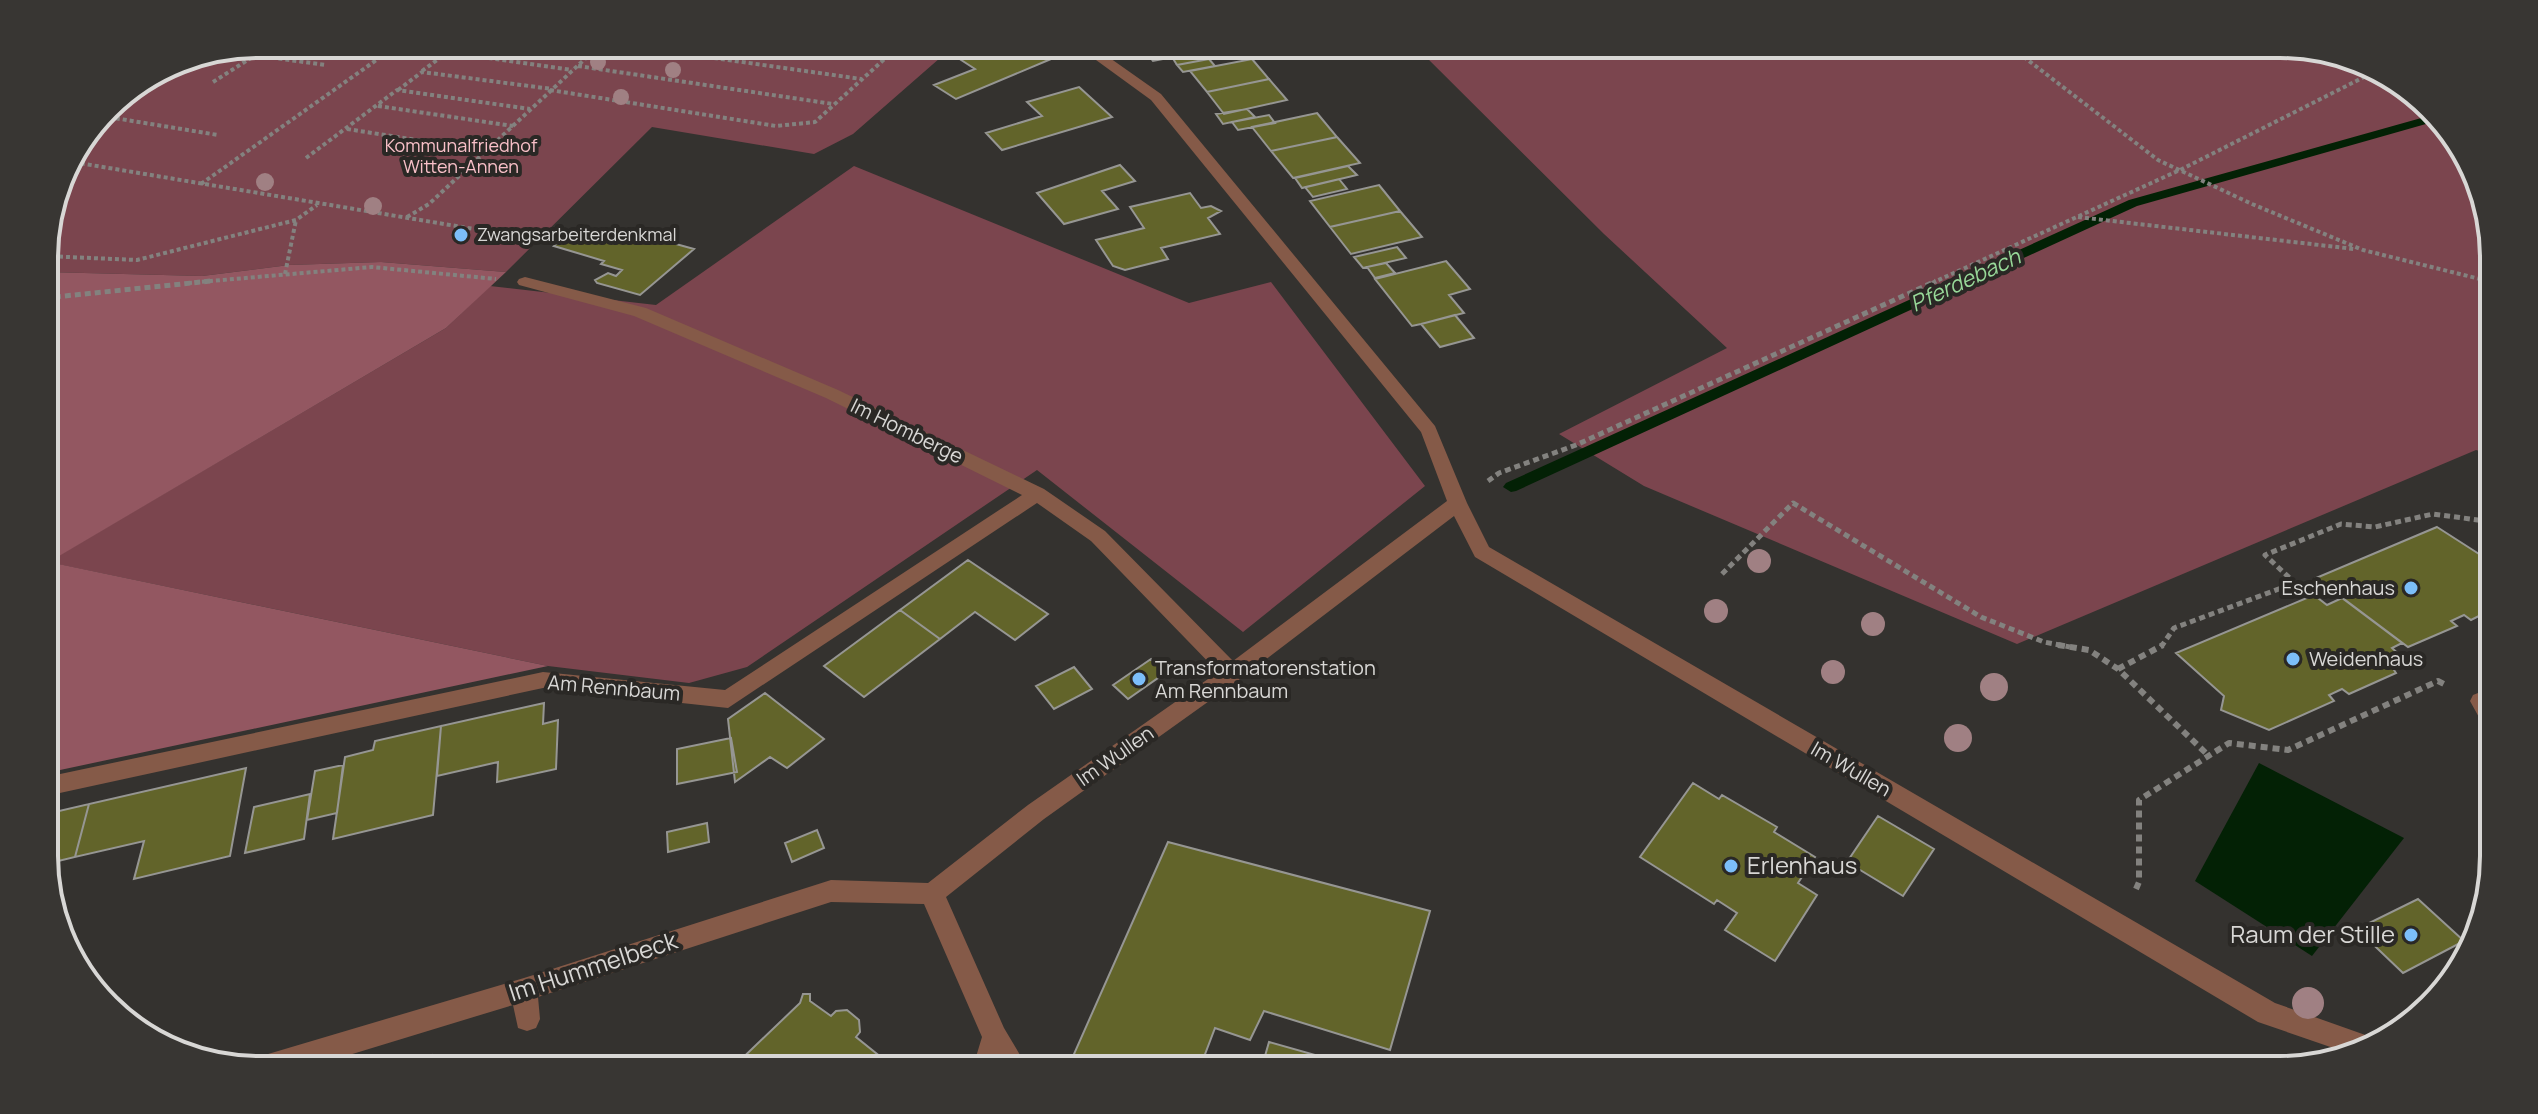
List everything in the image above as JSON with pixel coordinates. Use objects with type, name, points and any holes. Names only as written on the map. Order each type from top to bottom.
[{"type":"street","name":"Im Wullen","points":[[1101,58],[1156,97],[1429,430],[1457,503],[1482,552],[2267,1013],[2352,1043]]},
{"type":"street","name":"Im Homberge","points":[[525,282],[640,312],[832,394],[1037,494],[1098,536],[1232,673]]},
{"type":"street","name":"Am Rennbaum","points":[[58,784],[543,680],[728,699],[1037,494]]},
{"type":"street","name":"Im Wullen","points":[[932,894],[1036,812],[1232,673],[1457,503]]},
{"type":"street","name":"Im Hummelbeck","points":[[305,1056],[524,990],[831,891],[932,894]]},
{"type":"street","points":[[932,894],[995,1037],[1007,1056]]},
{"type":"street","points":[[524,990],[527,1019]]},
{"type":"street","points":[[989,1056],[995,1037]]},
{"type":"path","points":[[213,82],[250,58]]},
{"type":"path","points":[[276,58],[326,65]]},
{"type":"path","points":[[200,184],[378,58]]},
{"type":"path","points":[[306,158],[440,58]]},
{"type":"path","points":[[495,58],[835,104]]},
{"type":"path","points":[[406,217],[429,204],[586,58]]},
{"type":"path","points":[[715,58],[863,79]]},
{"type":"path","points":[[422,72],[551,89],[776,126],[815,122],[885,58]]},
{"type":"path","points":[[2025,58],[2158,160],[2252,204],[2363,250]]},
{"type":"path","points":[[1457,503],[1499,473],[1576,445],[2182,169],[2364,77]]},
{"type":"path","points":[[397,90],[530,109]]},
{"type":"path","points":[[377,106],[513,126]]},
{"type":"path","points":[[116,118],[218,135]]},
{"type":"path","points":[[346,129],[486,151]]},
{"type":"path","points":[[82,164],[486,231]]},
{"type":"path","points":[[58,257],[137,260],[296,220],[318,205]]},
{"type":"path","points":[[2076,217],[2363,250],[2480,279]]},
{"type":"path","points":[[285,275],[296,220]]},
{"type":"path","points":[[58,296],[372,267],[525,282]]},
{"type":"path","points":[[1722,574],[1793,503],[1981,617],[2044,642],[2089,650],[2118,669],[2209,756]]},
{"type":"path","points":[[2118,669],[2162,646],[2174,628],[2295,583],[2265,555],[2341,524],[2375,527],[2433,514],[2480,520]]},
{"type":"path","points":[[2119,926],[2139,882],[2139,800],[2229,743],[2288,750],[2438,681],[2480,696]]},
{"type":"green space","name":"Kommunalfriedhof Witten-Annen","points":[[245,58],[940,58],[853,134],[814,154],[652,127],[506,272],[381,262],[289,265],[202,276],[58,272],[58,245],[65,206],[73,181],[99,136],[147,92],[193,69]]},
{"type":"green space","points":[[1427,58],[2280,58],[2332,65],[2380,85],[2422,116],[2439,136],[2465,181],[2473,206],[2480,258],[2480,451],[2476,450],[2017,644],[1644,486],[1559,434],[1727,348],[1604,234]]},
{"type":"green space","points":[[854,166],[1189,303],[1271,282],[1425,486],[1243,632],[1037,470],[747,667],[689,683],[548,666],[58,564],[58,556],[446,328],[490,286],[656,305]]},
{"type":"shaded area","points":[[381,262],[506,272],[446,328],[58,557],[58,272],[202,276],[289,265]]},
{"type":"shaded area","points":[[58,564],[548,666],[58,770]]},
{"type":"shaded area","points":[[2259,763],[2404,838],[2312,956],[2195,881]]},
{"type":"building","points":[[958,58],[1051,59],[956,99],[934,85],[975,69]]},
{"type":"building","points":[[1173,58],[1214,58],[1177,65]]},
{"type":"building","points":[[1209,59],[1215,66],[1183,72],[1177,65]]},
{"type":"building","points":[[1252,59],[1269,79],[1207,92],[1190,71]]},
{"type":"building","points":[[1269,79],[1287,100],[1224,114],[1207,92]]},
{"type":"building","points":[[1079,87],[1112,117],[1002,150],[986,133],[1042,116],[1027,102]]},
{"type":"building","points":[[1247,109],[1255,117],[1223,124],[1216,114]]},
{"type":"building","points":[[1317,113],[1337,137],[1271,151],[1252,127]]},
{"type":"building","points":[[1269,115],[1275,123],[1238,130],[1232,122]]},
{"type":"building","points":[[1337,137],[1360,163],[1293,178],[1271,151]]},
{"type":"building","points":[[1120,165],[1135,181],[1102,191],[1118,209],[1064,224],[1037,193]]},
{"type":"building","points":[[1348,166],[1357,175],[1302,188],[1295,178]]},
{"type":"building","points":[[1339,179],[1347,189],[1313,197],[1305,187]]},
{"type":"building","points":[[1379,185],[1400,211],[1330,227],[1310,201]]},
{"type":"building","points":[[1190,193],[1201,208],[1211,206],[1221,211],[1208,218],[1220,234],[1161,248],[1168,259],[1125,270],[1113,266],[1096,240],[1144,228],[1130,207]]},
{"type":"building","points":[[1400,211],[1422,237],[1351,254],[1330,227]]},
{"type":"building","points":[[577,229],[628,243],[640,234],[694,249],[640,295],[595,280],[608,273],[616,276],[622,270],[601,264],[604,261],[554,246]]},
{"type":"building","points":[[1397,247],[1406,258],[1363,268],[1354,257]]},
{"type":"building","points":[[1446,261],[1470,289],[1449,295],[1464,313],[1412,326],[1375,279]]},
{"type":"building","points":[[1386,263],[1395,273],[1375,278],[1367,267]]},
{"type":"building","points":[[1455,315],[1474,338],[1440,347],[1421,324]]},
{"type":"building","name":"Eschenhaus","points":[[2437,527],[2480,555],[2480,616],[2471,620],[2464,615],[2451,621],[2457,626],[2408,647],[2316,578]]},
{"type":"building","points":[[968,560],[1048,614],[1015,640],[975,612],[940,639],[900,610]]},
{"type":"building","name":"Weidenhaus","points":[[2314,595],[2327,605],[2342,598],[2402,643],[2392,648],[2411,665],[2406,664],[2394,670],[2396,673],[2349,694],[2342,689],[2329,695],[2334,701],[2269,730],[2221,710],[2224,696],[2176,653]]},
{"type":"building","points":[[900,610],[940,639],[864,697],[824,666]]},
{"type":"building","name":"Transformatorenstation Am Rennbaum","points":[[1151,659],[1165,673],[1128,699],[1113,685]]},
{"type":"building","points":[[1074,667],[1092,689],[1054,709],[1036,686]]},
{"type":"building","points":[[765,693],[824,739],[787,768],[770,757],[735,782],[728,719]]},
{"type":"building","points":[[544,703],[543,724],[558,720],[556,769],[497,782],[498,762],[437,776],[441,726]]},
{"type":"building","points":[[441,726],[433,815],[333,839],[345,757],[373,750],[375,741]]},
{"type":"building","points":[[731,738],[737,772],[677,784],[677,749]]},
{"type":"building","points":[[343,765],[337,813],[307,820],[315,771]]},
{"type":"building","points":[[246,768],[230,856],[134,879],[144,841],[75,857],[89,804]]},
{"type":"building","name":"Erlenhaus","points":[[1693,783],[1719,799],[1722,795],[1777,827],[1774,832],[1815,857],[1798,883],[1817,895],[1775,961],[1725,930],[1737,913],[1717,900],[1714,904],[1640,857]]},
{"type":"building","points":[[310,794],[304,839],[245,853],[254,807]]},
{"type":"building","points":[[89,804],[75,857],[58,861],[58,856],[58,811]]},
{"type":"building","points":[[1878,816],[1934,849],[1903,896],[1847,862]]},
{"type":"building","points":[[707,823],[709,842],[668,852],[667,832]]},
{"type":"building","points":[[817,830],[824,848],[792,862],[785,843]]},
{"type":"building","points":[[1168,842],[1430,911],[1390,1050],[1264,1011],[1250,1040],[1215,1028],[1204,1056],[1073,1056]]},
{"type":"building","name":"Raum der Stille","points":[[2418,899],[2462,939],[2460,943],[2403,973],[2357,929]]},
{"type":"building","points":[[803,994],[810,994],[810,1001],[831,1016],[836,1011],[847,1010],[859,1020],[860,1032],[856,1037],[880,1056],[745,1056],[800,1003]]},
{"type":"building","points":[[1269,1042],[1318,1056],[1265,1056]]},
{"type":"waterway","name":"Pferdebach","points":[[1511,487],[2133,203],[2425,120]]},
{"type":"place","name":"Zwangsarbeiterdenkmal","points":[[461,235]]},
{"type":"place","name":"Eschenhaus","points":[[2411,588]]},
{"type":"place","name":"Weidenhaus","points":[[2293,659]]},
{"type":"place","name":"Transformatorenstation Am Rennbaum","points":[[1139,679]]},
{"type":"place","name":"Erlenhaus","points":[[1731,866]]},
{"type":"place","name":"Raum der Stille","points":[[2411,935]]}]
